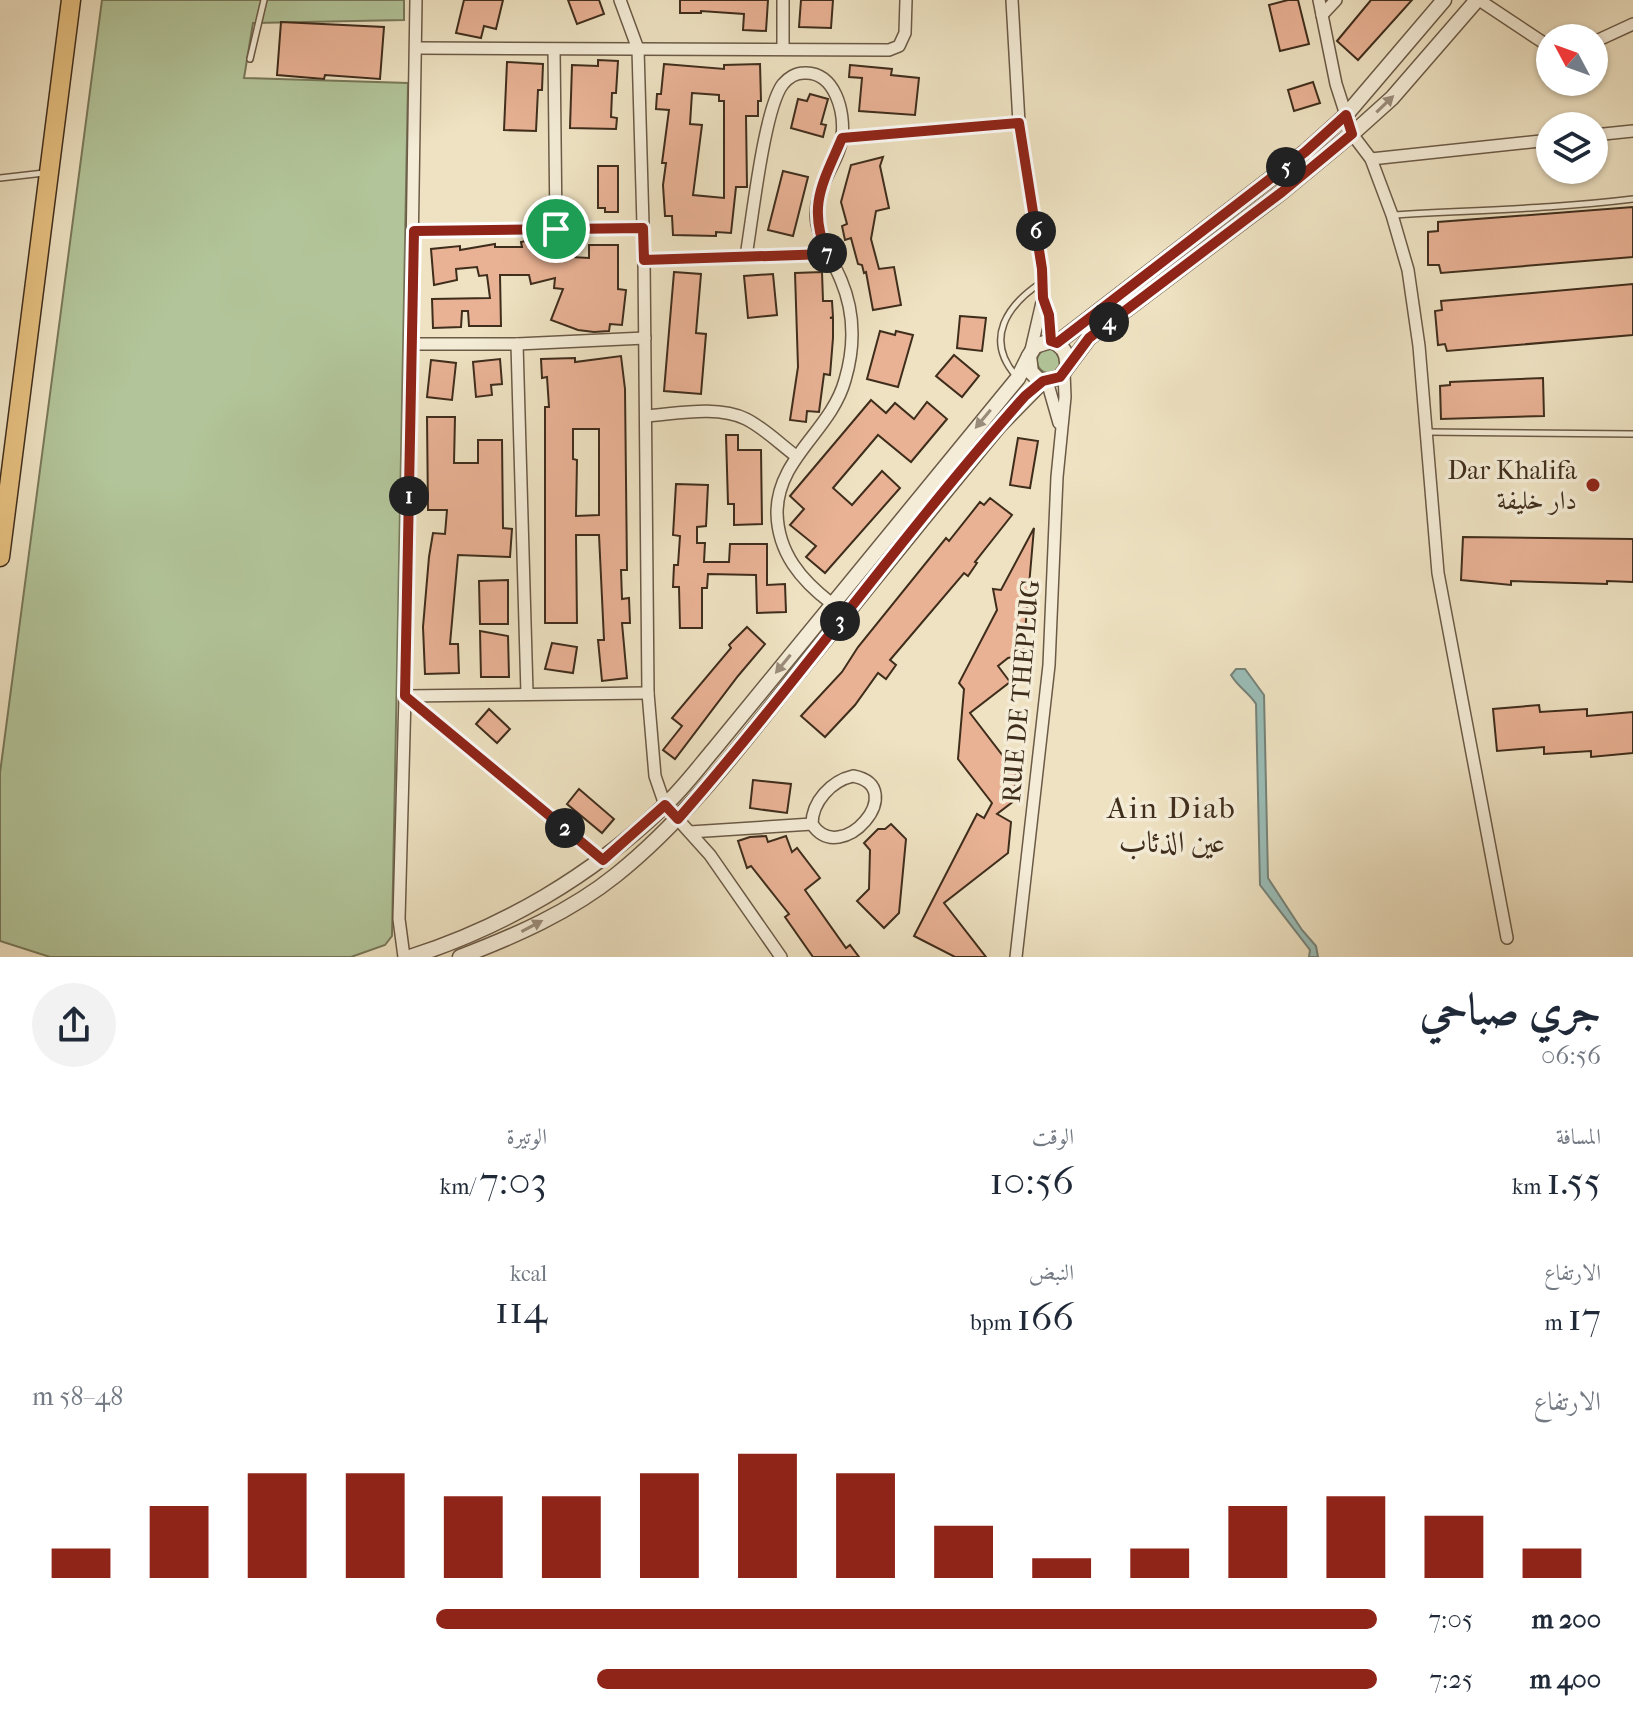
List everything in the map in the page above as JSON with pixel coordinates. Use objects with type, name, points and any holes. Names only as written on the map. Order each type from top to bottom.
[{"type":"main road","points":[[0,557],[71,0]]},
{"type":"street","points":[[416,0],[399,919],[407,957],[502,919],[574,881],[603,860],[665,805],[1018,378],[1030,353],[1043,298],[1043,282],[1019,123],[1012,0]]},
{"type":"street","points":[[620,0],[638,49],[644,260],[648,693],[655,776],[665,805],[723,873],[781,957]]},
{"type":"street","points":[[783,0],[783,49]]},
{"type":"street","points":[[417,48],[889,50],[899,46],[905,33],[906,0]]},
{"type":"street","points":[[1319,0],[1336,84],[1352,134],[1371,159],[1402,242],[1414,301],[1438,573],[1507,938]]},
{"type":"street","points":[[1322,15],[1336,0]]},
{"type":"street","points":[[1061,427],[1045,381],[1031,372],[1030,353],[1040,343],[1054,342],[1305,152],[1346,115],[1444,0]]},
{"type":"street","points":[[460,957],[511,937],[582,899],[616,875],[678,819],[722,769],[999,426],[1045,381],[1060,377],[1089,338],[1282,192],[1352,134],[1392,98],[1478,0],[1536,38]]},
{"type":"street","points":[[1608,36],[1633,24]]},
{"type":"street","points":[[554,50],[556,229]]},
{"type":"street","points":[[746,256],[761,162],[773,111],[783,85],[793,75],[803,73],[823,78],[833,86],[838,99],[842,138],[824,181],[816,221],[851,306],[853,332],[844,383],[829,415],[796,456],[780,486],[777,502],[779,530],[787,554],[798,574],[831,603]]},
{"type":"street","points":[[842,138],[1019,123]]},
{"type":"street","points":[[1608,134],[1633,131]]},
{"type":"street","points":[[1371,159],[1536,141]]},
{"type":"street","points":[[414,231],[643,228]]},
{"type":"street","points":[[644,260],[827,254]]},
{"type":"street","points":[[1043,298],[1054,342],[1066,353],[1066,369]]},
{"type":"street","points":[[411,344],[517,344],[645,338]]},
{"type":"street","points":[[517,344],[527,693]]},
{"type":"street","name":"RUE DE THEPLUG","points":[[1016,957],[1049,665],[1066,369]]},
{"type":"street","points":[[646,416],[710,412],[731,414],[755,425],[796,456]]},
{"type":"street","points":[[405,696],[648,693]]},
{"type":"street","points":[[405,696],[603,860]]},
{"type":"street","points":[[858,777],[874,788],[874,810],[846,836],[829,838],[817,832],[812,824],[814,808],[830,787],[840,780],[858,777]]},
{"type":"street","points":[[690,832],[812,824]]},
{"type":"lane","points":[[250,59],[264,0]]},
{"type":"lane","points":[[0,178],[49,173]]},
{"type":"lane","points":[[1392,215],[1526,207],[1568,208],[1633,199]]},
{"type":"lane","points":[[1018,378],[1003,355],[1003,327],[1011,308],[1028,291],[1043,282]]},
{"type":"lane","points":[[1425,432],[1633,434]]},
{"type":"green space","points":[[102,0],[404,0],[404,20],[253,23],[244,78],[408,83],[392,936],[385,945],[351,957],[50,957],[0,941],[0,773]]},
{"type":"green space","points":[[1049,349],[1060,356],[1061,361],[1054,372],[1049,373],[1038,366],[1037,361],[1044,350]]},
{"type":"water","points":[[1236,669],[1245,669],[1264,695],[1268,878],[1316,946],[1318,957],[1309,957],[1310,950],[1260,885],[1256,704],[1231,675]]},
{"type":"building","points":[[464,0],[503,0],[496,29],[484,26],[481,38],[456,33]]},
{"type":"building","points":[[568,0],[599,0],[604,14],[577,24]]},
{"type":"building","points":[[680,0],[768,0],[766,31],[743,30],[744,14],[680,13]]},
{"type":"building","points":[[801,0],[833,0],[831,28],[799,27]]},
{"type":"building","points":[[1298,0],[1309,44],[1280,51],[1269,5]]},
{"type":"building","points":[[1371,0],[1412,0],[1358,60],[1337,41]]},
{"type":"building","points":[[281,22],[384,27],[380,79],[277,75]]},
{"type":"building","points":[[598,60],[618,61],[611,117],[617,118],[616,129],[570,128],[572,65],[598,66]]},
{"type":"building","points":[[507,62],[543,64],[536,131],[504,130]]},
{"type":"building","points":[[664,64],[724,69],[724,65],[760,64],[761,101],[758,101],[758,116],[746,116],[747,187],[736,187],[731,233],[716,232],[716,236],[673,235],[672,216],[665,216],[663,185],[666,163],[662,163],[669,110],[656,109],[657,94],[661,94]],"holes":[[[692,93],[719,95],[719,101],[724,101],[724,198],[693,195],[702,125],[690,124]]]},
{"type":"building","points":[[850,65],[892,69],[891,75],[919,78],[915,115],[859,111],[862,78],[849,77]]},
{"type":"building","points":[[1313,82],[1320,103],[1294,111],[1288,90]]},
{"type":"building","points":[[810,94],[828,99],[821,124],[826,125],[823,137],[791,128],[798,99],[807,101]]},
{"type":"building","points":[[883,157],[880,166],[889,208],[876,211],[871,239],[879,269],[894,267],[901,305],[873,310],[866,272],[858,264],[851,238],[845,240],[842,226],[847,224],[841,202],[851,165]]},
{"type":"building","points":[[598,166],[618,166],[618,212],[605,212],[605,208],[598,208]]},
{"type":"building","points":[[783,171],[808,177],[793,236],[768,230]]},
{"type":"building","points":[[1633,207],[1633,257],[1441,273],[1439,265],[1428,265],[1428,232],[1438,231],[1438,222]]},
{"type":"building","points":[[541,238],[544,249],[551,247],[553,256],[589,258],[589,245],[618,245],[618,289],[626,290],[622,325],[610,324],[609,331],[594,332],[551,320],[563,289],[554,288],[555,278],[531,284],[529,275],[500,275],[501,326],[469,326],[468,311],[462,311],[461,327],[433,328],[432,299],[490,298],[487,275],[479,276],[477,267],[456,269],[457,280],[434,285],[431,249],[460,246],[460,250],[495,244],[495,247],[522,247],[521,242]]},
{"type":"building","points":[[674,272],[701,274],[696,333],[706,334],[701,394],[664,391]]},
{"type":"building","points":[[822,272],[823,301],[832,301],[830,375],[824,374],[819,412],[807,411],[806,422],[790,420],[798,367],[795,273]]},
{"type":"building","points":[[773,274],[777,315],[748,318],[744,276]]},
{"type":"building","points":[[1633,284],[1633,335],[1447,351],[1445,344],[1438,345],[1435,311],[1442,310],[1441,301]]},
{"type":"building","points":[[960,316],[986,318],[982,351],[957,348]]},
{"type":"building","points":[[880,331],[913,335],[898,387],[867,379]]},
{"type":"building","points":[[954,355],[979,376],[962,397],[936,376]]},
{"type":"building","points":[[621,356],[625,389],[627,570],[621,570],[622,599],[629,598],[630,623],[622,623],[627,678],[602,681],[598,640],[604,640],[599,535],[576,535],[577,623],[545,623],[545,407],[549,407],[547,377],[542,378],[541,359],[575,358],[575,362]],"holes":[[[573,429],[599,429],[599,515],[576,516],[577,460],[573,459]]]},
{"type":"building","points":[[500,359],[502,384],[491,385],[492,395],[476,397],[473,362]]},
{"type":"building","points":[[431,360],[456,363],[452,400],[427,397]]},
{"type":"building","points":[[1543,378],[1544,416],[1441,419],[1440,386],[1450,385],[1450,382]]},
{"type":"building","points":[[871,400],[886,413],[895,403],[914,419],[927,402],[947,419],[911,462],[878,435],[833,488],[852,505],[882,471],[900,488],[825,573],[806,557],[816,546],[790,525],[804,509],[790,496]]},
{"type":"building","points":[[427,417],[455,417],[454,463],[478,463],[478,440],[502,440],[503,528],[512,529],[510,557],[458,555],[450,644],[458,644],[459,673],[425,674],[423,627],[429,557],[433,533],[445,534],[447,510],[428,510]]},
{"type":"building","points":[[726,435],[738,435],[738,450],[761,450],[762,524],[734,525],[734,504],[728,504]]},
{"type":"building","points":[[1018,438],[1038,441],[1030,488],[1010,485]]},
{"type":"building","points":[[676,484],[708,485],[706,526],[697,527],[697,543],[705,543],[704,562],[729,562],[730,544],[767,544],[767,585],[785,584],[786,612],[757,613],[756,575],[708,574],[707,588],[702,588],[702,628],[680,628],[679,587],[673,587],[680,536],[673,535]]},
{"type":"building","points":[[990,498],[1012,515],[975,562],[968,576],[964,573],[890,660],[896,665],[886,679],[878,673],[855,705],[825,737],[801,716],[842,672],[858,647],[946,538],[949,541],[980,502],[984,505]]},
{"type":"building","points":[[1034,528],[1023,655],[1008,658],[998,666],[1010,682],[970,713],[1016,773],[1014,801],[997,814],[1011,822],[1008,853],[944,903],[986,957],[955,957],[914,936],[977,814],[984,818],[992,803],[958,759],[964,689],[959,683],[997,610],[993,589],[1001,590]]},
{"type":"building","points":[[1463,537],[1633,539],[1633,582],[1511,581],[1511,585],[1461,580]]},
{"type":"building","points":[[508,580],[508,624],[480,624],[479,581]]},
{"type":"building","points":[[747,627],[765,644],[675,759],[663,750],[682,726],[672,718],[731,648],[729,645]]},
{"type":"building","points":[[480,631],[508,636],[509,677],[481,677]]},
{"type":"building","points":[[552,643],[577,647],[573,673],[545,669]]},
{"type":"building","points":[[1539,705],[1540,712],[1587,709],[1587,716],[1633,712],[1633,753],[1591,757],[1591,751],[1544,754],[1544,747],[1497,751],[1493,709]]},
{"type":"building","points":[[489,709],[510,729],[497,743],[476,724]]},
{"type":"building","points":[[753,780],[791,784],[787,813],[750,808]]},
{"type":"building","points":[[579,789],[614,819],[602,833],[567,804]]},
{"type":"building","points":[[891,824],[906,839],[899,913],[884,928],[857,901],[869,889],[870,850],[864,843],[878,829],[885,829]]},
{"type":"building","points":[[766,836],[768,842],[786,836],[792,852],[797,848],[820,878],[805,890],[846,948],[850,945],[859,957],[813,957],[785,917],[789,914],[751,866],[747,868],[738,841]]},
{"type":"place","name":"Dar Khalifa دار خليفة","points":[[1593,485]]},
{"type":"district","name":"Ain Diab عين الذئاب","points":[[1172,825]]},
{"type":"route","points":[[1346,115],[1352,134],[1282,192],[1089,338],[1074,354],[1060,377],[1043,381],[1025,396],[678,819],[665,805],[603,860],[405,696],[414,231],[556,229],[643,228],[644,260],[827,254],[816,221],[817,206],[842,138],[1019,123],[1042,269],[1043,298],[1049,315],[1051,341],[1057,343],[1305,152],[1346,115]]}]
